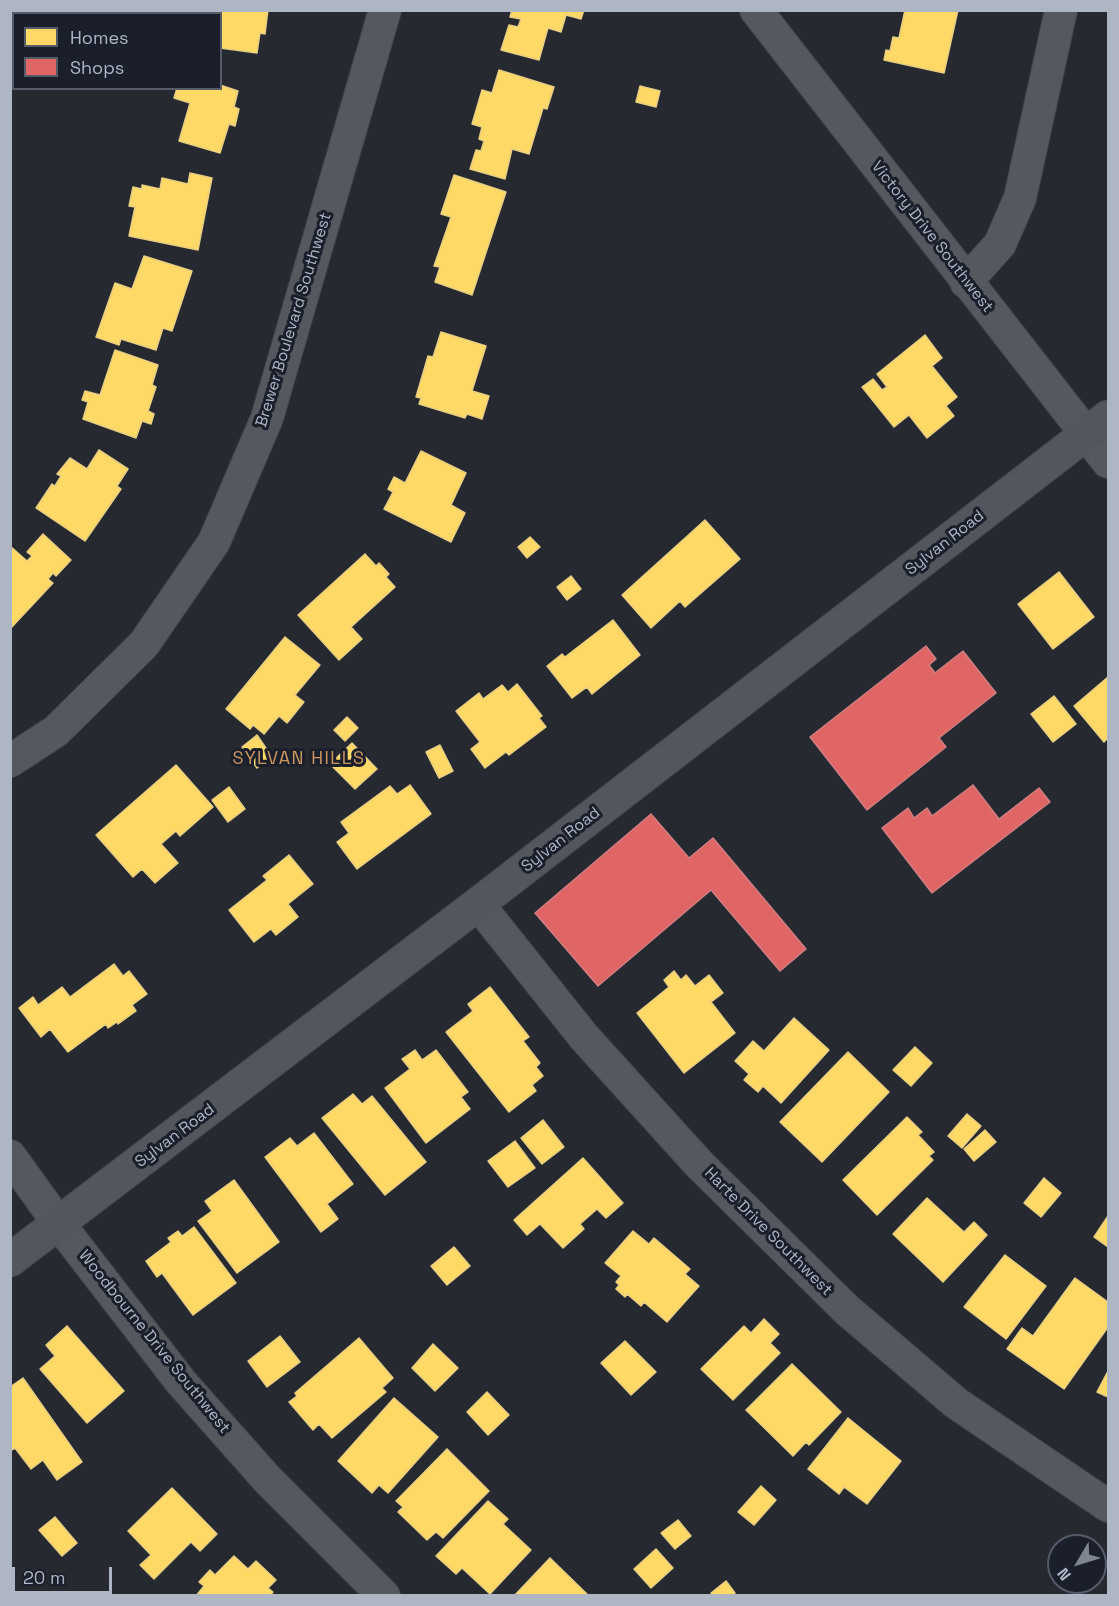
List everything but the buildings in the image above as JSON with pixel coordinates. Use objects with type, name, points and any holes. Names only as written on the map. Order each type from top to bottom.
[{"type":"main road","name":"Sylvan Road","points":[[10,1260],[478,904],[1098,426]]},
{"type":"street","name":"Brewer Boulevard Southwest","points":[[10,761],[56,731],[144,644],[214,542],[267,418],[385,10]]},
{"type":"street","name":"Victory Drive Southwest","points":[[756,10],[966,282],[1098,426],[1108,462]]},
{"type":"street","points":[[966,282],[1000,244],[1020,198],[1060,10]]},
{"type":"street","name":"Harte Drive Southwest","points":[[478,904],[584,1036],[692,1155],[847,1310],[956,1403],[1108,1506]]},
{"type":"street","name":"Woodbourne Drive Southwest","points":[[10,1156],[59,1224],[189,1391],[267,1479],[384,1596]]},
{"type":"district","name":"SYLVAN HILLS","points":[[299,759]]}]
